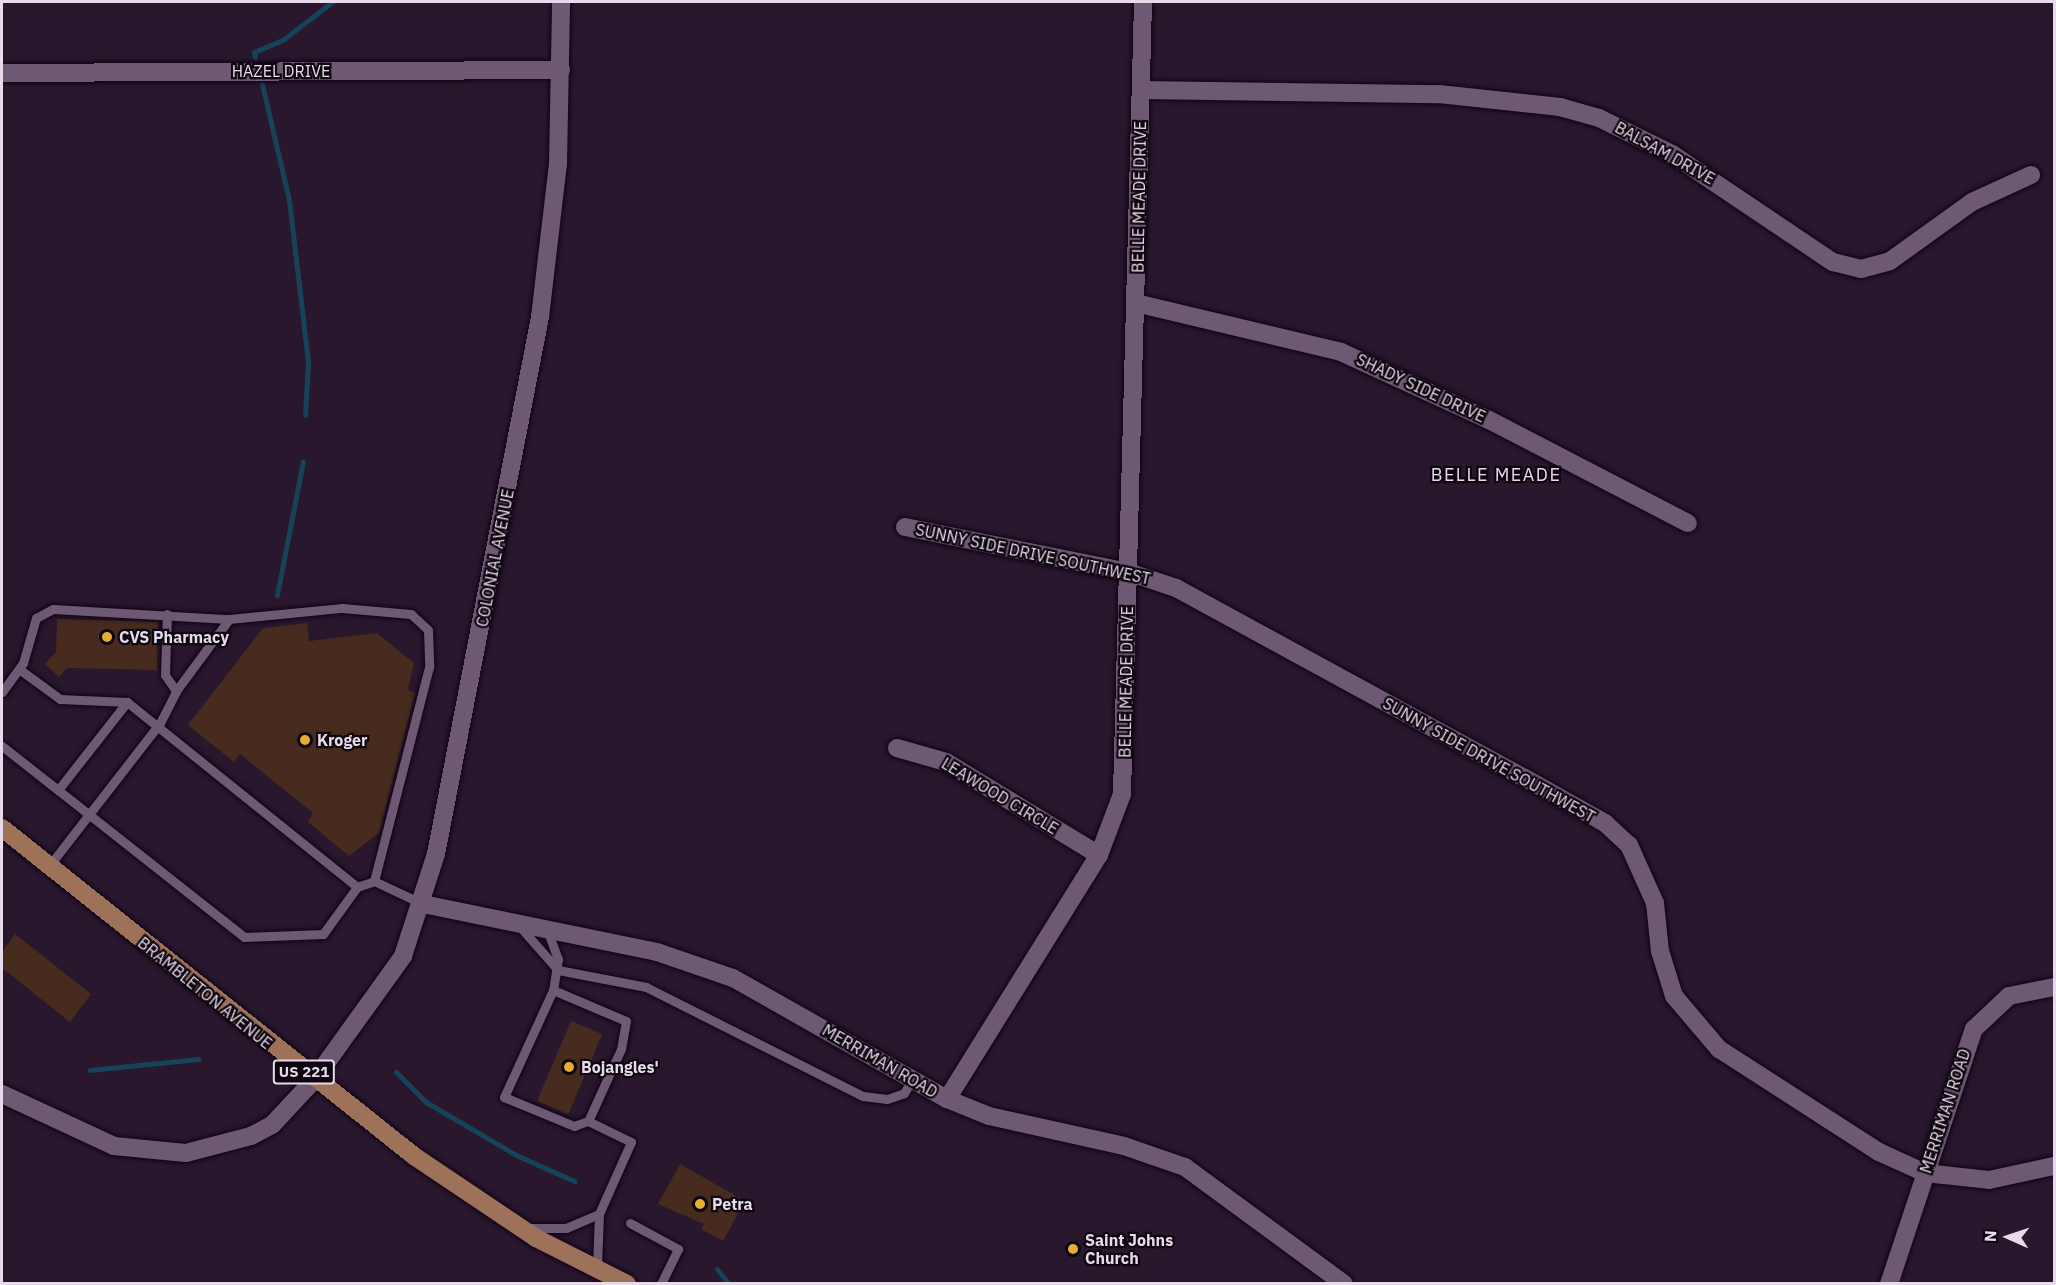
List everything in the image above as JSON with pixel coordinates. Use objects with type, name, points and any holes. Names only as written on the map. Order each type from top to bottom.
[{"type":"main road","name":"BRAMBLETON AVENUE","points":[[2,828],[314,1080],[520,1228],[627,1284]]},
{"type":"street","name":"COLONIAL AVENUE","points":[[2,1094],[114,1146],[186,1153],[232,1143],[272,1125],[314,1080],[388,981],[423,904],[540,316],[558,163],[561,2]]},
{"type":"street","name":"BELLE MEADE DRIVE","points":[[947,1099],[1099,855],[1122,794],[1143,2]]},
{"type":"street","name":"HAZEL DRIVE","points":[[2,73],[561,70]]},
{"type":"street","name":"BALSAM DRIVE","points":[[1141,90],[1439,94],[1560,107],[1599,118],[1663,149],[1833,262],[1861,269],[1890,261],[1972,202],[2031,174]]},
{"type":"street","name":"SHADY SIDE DRIVE","points":[[1136,303],[1341,352],[1490,420],[1688,523]]},
{"type":"street","name":"SUNNY SIDE DRIVE SOUTHWEST","points":[[904,527],[1128,572],[1236,620],[1605,824],[1629,845],[1647,878],[1666,979],[1701,1034],[1879,1152],[1925,1173],[1989,1180],[2055,1166]]},
{"type":"street","name":"LEAWOOD CIRCLE","points":[[897,748],[946,762],[1099,855]]},
{"type":"street","name":"MERRIMAN ROAD","points":[[423,904],[521,927],[657,952],[733,978],[911,1082],[947,1099],[989,1116],[1124,1146],[1185,1167],[1344,1284]]},
{"type":"street","name":"MERRIMAN ROAD","points":[[1889,1284],[1954,1078],[1980,1020],[2009,996],[2055,987]]},
{"type":"lane","points":[[2,692],[19,669],[31,627],[52,609],[229,619],[387,608],[411,614],[428,630],[429,667],[374,881]]},
{"type":"lane","points":[[167,614],[165,675],[176,691]]},
{"type":"lane","points":[[49,866],[160,723],[176,691],[229,619]]},
{"type":"lane","points":[[19,669],[60,699],[127,702],[160,723],[357,887]]},
{"type":"lane","points":[[58,790],[127,702]]},
{"type":"lane","points":[[2,746],[244,937],[323,934],[357,887],[374,881],[423,904]]},
{"type":"lane","points":[[521,927],[558,970],[646,987],[863,1096],[887,1099],[904,1093],[911,1082]]},
{"type":"lane","points":[[549,932],[558,970],[553,990],[504,1097],[574,1126],[588,1121],[631,1142],[599,1214],[597,1267]]},
{"type":"lane","points":[[553,990],[626,1021],[621,1049],[588,1121]]},
{"type":"lane","points":[[520,1228],[566,1228],[599,1214]]},
{"type":"lane","points":[[630,1223],[678,1248],[661,1284]]},
{"type":"building","name":"CVS Pharmacy","points":[[57,619],[158,622],[157,670],[67,668],[59,677],[45,664],[56,652]]},
{"type":"building","name":"Kroger","points":[[307,623],[309,641],[377,633],[414,663],[408,690],[415,693],[379,833],[349,856],[308,822],[313,813],[240,754],[234,762],[188,725],[263,628]]},
{"type":"building","points":[[15,934],[91,994],[70,1022],[2,968],[2,952]]},
{"type":"building","name":"Bojangles'","points":[[571,1021],[602,1034],[568,1114],[537,1101]]},
{"type":"building","points":[[680,1164],[745,1201],[723,1241],[701,1229],[704,1224],[658,1204]]},
{"type":"waterway","points":[[255,57],[254,52],[284,39],[332,2]]},
{"type":"waterway","points":[[262,84],[289,200],[308,362],[305,415]]},
{"type":"waterway","points":[[277,595],[303,461]]},
{"type":"waterway","points":[[90,1070],[198,1059]]},
{"type":"waterway","points":[[396,1072],[426,1102],[516,1155],[574,1181]]},
{"type":"waterway","points":[[717,1269],[729,1284]]},
{"type":"place","name":"CVS Pharmacy","points":[[107,637]]},
{"type":"place","name":"Kroger","points":[[305,740]]},
{"type":"place","name":"Bojangles'","points":[[569,1067]]},
{"type":"place","name":"Petra","points":[[700,1204]]},
{"type":"place","name":"Saint Johns Church","points":[[1073,1249]]},
{"type":"district","name":"BELLE MEADE","points":[[1496,475]]}]
